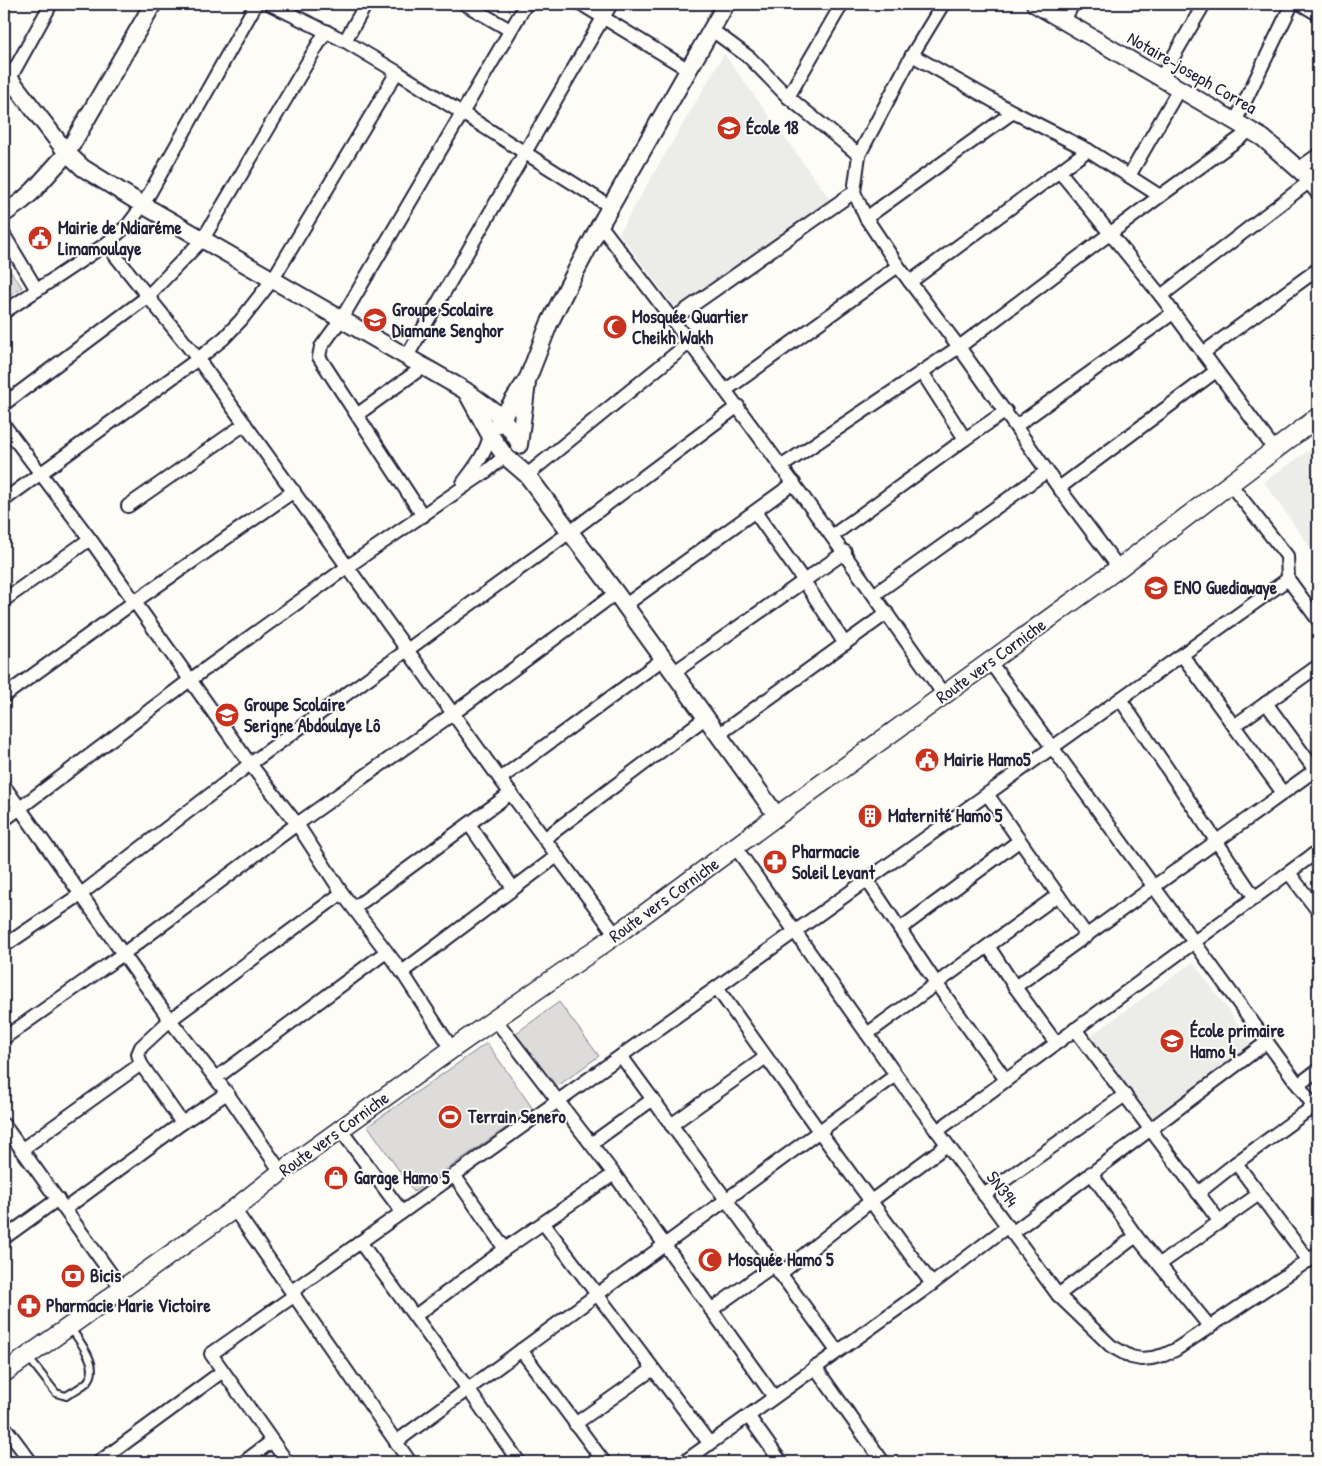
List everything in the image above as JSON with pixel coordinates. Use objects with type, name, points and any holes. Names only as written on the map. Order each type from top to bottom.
[{"type":"main road","name":"Route vers Corniche","points":[[4,1373],[234,1209],[340,1129],[616,935],[736,848],[777,816],[1119,568],[1318,417]]},
{"type":"street","points":[[51,4],[7,74],[67,153],[83,168],[143,205],[466,391],[502,417],[519,442]]},
{"type":"street","points":[[4,214],[33,191],[67,153],[153,4]]},
{"type":"street","points":[[4,312],[106,244],[128,225],[143,205],[256,4]]},
{"type":"street","points":[[345,41],[366,4]]},
{"type":"street","points":[[465,4],[510,30]]},
{"type":"street","points":[[423,516],[320,357],[321,347],[342,318],[526,4]]},
{"type":"street","points":[[581,4],[689,70]]},
{"type":"street","points":[[406,358],[611,4]]},
{"type":"street","points":[[458,490],[488,446],[490,435],[528,378],[556,308],[600,225],[726,4]]},
{"type":"street","points":[[788,97],[842,4]]},
{"type":"street","points":[[943,4],[912,54],[859,155],[854,192],[866,218],[898,266],[1119,568]]},
{"type":"street","name":"Notaire-joseph Correa","points":[[1035,4],[1236,120],[1271,144],[1314,186]]},
{"type":"street","points":[[1064,20],[1073,4]]},
{"type":"street","points":[[1161,78],[1204,4]]},
{"type":"street","points":[[1236,120],[1292,4]]},
{"type":"street","points":[[1301,4],[1318,14]]},
{"type":"street","points":[[277,5],[345,41],[397,72],[611,207]]},
{"type":"street","points":[[712,30],[750,58],[788,97],[859,155]]},
{"type":"street","points":[[4,404],[147,297],[203,239],[326,32]]},
{"type":"street","points":[[912,54],[1013,112],[1088,150],[1160,196]]},
{"type":"street","points":[[4,500],[198,359],[224,338],[241,320],[273,279],[397,72]]},
{"type":"street","points":[[1129,176],[1179,88]]},
{"type":"street","points":[[866,218],[1013,112]]},
{"type":"street","points":[[782,466],[959,347],[1251,130]]},
{"type":"street","points":[[910,282],[1088,150]]},
{"type":"street","points":[[1298,169],[1318,155]]},
{"type":"street","points":[[1060,172],[1161,296],[1275,450]]},
{"type":"street","points":[[1161,296],[1314,186]]},
{"type":"street","points":[[673,319],[854,192]]},
{"type":"street","points":[[600,225],[673,319],[782,466],[875,594],[944,695]]},
{"type":"street","points":[[4,235],[37,290]]},
{"type":"street","points":[[106,244],[198,359],[500,779],[616,935]]},
{"type":"street","points":[[726,390],[898,266]]},
{"type":"street","points":[[1203,353],[1318,269]]},
{"type":"street","points":[[1016,426],[1173,313]]},
{"type":"street","points":[[525,472],[690,342]]},
{"type":"street","points":[[358,414],[423,367]]},
{"type":"street","points":[[1059,488],[1216,371]]},
{"type":"street","points":[[922,372],[965,439]]},
{"type":"street","points":[[525,472],[519,442],[528,378]]},
{"type":"street","points":[[466,391],[490,435],[505,456],[525,472],[777,816]]},
{"type":"street","points":[[4,946],[81,894],[250,764],[570,532],[738,406]]},
{"type":"street","points":[[832,536],[965,439],[1006,412]]},
{"type":"street","points":[[128,506],[245,424]]},
{"type":"street","points":[[4,425],[90,539],[250,764],[297,824],[342,893],[402,972],[452,1049]]},
{"type":"street","points":[[4,820],[190,680],[347,567],[487,471],[519,442]]},
{"type":"street","points":[[875,594],[1047,471]]},
{"type":"street","points":[[4,1038],[123,954],[297,824],[620,600],[755,512],[794,483]]},
{"type":"street","points":[[1230,484],[1287,556],[1288,579],[1318,620]]},
{"type":"street","points":[[4,696],[134,602],[294,492]]},
{"type":"street","points":[[755,512],[804,581],[845,644]]},
{"type":"street","points":[[4,600],[90,539]]},
{"type":"street","points":[[673,673],[844,552]]},
{"type":"street","points":[[287,1462],[211,1354],[360,1242],[1288,579]]},
{"type":"street","points":[[718,735],[887,613]]},
{"type":"street","points":[[1182,655],[1283,793]]},
{"type":"street","points":[[500,779],[663,659]]},
{"type":"street","points":[[990,662],[1316,1109],[1236,1162],[1198,1193]]},
{"type":"street","points":[[1234,726],[1318,666]]},
{"type":"street","points":[[1120,699],[1255,898]]},
{"type":"street","points":[[1015,987],[1283,793],[1317,772],[1266,703]]},
{"type":"street","points":[[544,839],[706,718]]},
{"type":"street","points":[[4,786],[170,1020],[216,1078],[282,1172]]},
{"type":"street","points":[[354,908],[511,793]]},
{"type":"street","points":[[987,794],[1087,936]]},
{"type":"street","points":[[469,824],[513,888]]},
{"type":"street","points":[[900,929],[1019,842]]},
{"type":"street","name":"SN394","points":[[736,848],[896,1075],[1058,1295],[1111,1346],[1131,1357],[1141,1359],[1164,1355],[1210,1327],[1313,1258]]},
{"type":"street","points":[[937,1131],[1318,852]]},
{"type":"street","points":[[402,972],[557,856]]},
{"type":"street","points":[[1289,873],[1318,911]]},
{"type":"street","points":[[867,880],[936,983],[1006,1080]]},
{"type":"street","points":[[182,1122],[141,1064],[139,1050],[170,1020],[342,893]]},
{"type":"street","points":[[867,1034],[1058,895]]},
{"type":"street","points":[[988,946],[1056,1043]]},
{"type":"street","points":[[216,1078],[386,952]]},
{"type":"street","points":[[716,988],[932,1284]]},
{"type":"street","points":[[495,1019],[614,1174],[774,1398]]},
{"type":"street","points":[[1075,1029],[1220,1222]]},
{"type":"street","points":[[684,1462],[837,1351],[1091,1173],[1267,1042]]},
{"type":"street","points":[[621,1056],[837,1351]]},
{"type":"street","points":[[671,1125],[766,1057]]},
{"type":"street","points":[[21,1150],[141,1064]]},
{"type":"street","points":[[1298,1084],[1318,1070]]},
{"type":"street","points":[[396,1442],[896,1075]]},
{"type":"street","points":[[4,1238],[61,1204],[227,1093]]},
{"type":"street","points":[[984,1195],[1125,1095]]},
{"type":"street","points":[[591,1144],[653,1099]]},
{"type":"street","points":[[340,1129],[402,1212]]},
{"type":"street","points":[[5,1130],[122,1289]]},
{"type":"street","points":[[711,1310],[777,1269],[947,1145]]},
{"type":"street","points":[[1236,1162],[1259,1194],[1313,1258]]},
{"type":"street","points":[[1091,1173],[1136,1236],[1210,1327]]},
{"type":"street","points":[[415,1316],[505,1249],[544,1224],[614,1174]]},
{"type":"street","points":[[454,1175],[505,1249]]},
{"type":"street","points":[[1160,1264],[1259,1194]]},
{"type":"street","points":[[234,1209],[410,1462]]},
{"type":"street","points":[[544,1224],[710,1444]]},
{"type":"street","points":[[1058,1295],[1136,1236]]},
{"type":"street","points":[[360,1242],[519,1462]]},
{"type":"street","points":[[521,1350],[604,1462]]},
{"type":"street","points":[[815,1367],[883,1462]]},
{"type":"street","points":[[575,1424],[653,1369]]},
{"type":"street","points":[[99,1462],[223,1371]]},
{"type":"street","points":[[749,1416],[782,1462]]},
{"type":"street","points":[[4,1426],[31,1462]]},
{"type":"street","points":[[244,1462],[272,1441]]},
{"type":"lane","points":[[28,1356],[56,1393],[66,1396],[87,1382],[92,1372],[91,1363],[70,1326]]},
{"type":"shaded area","name":"École 18","points":[[724,54],[831,201],[676,309],[619,233]]},
{"type":"shaded area","points":[[4,263],[22,287],[4,300]]},
{"type":"shaded area","points":[[1318,444],[1318,558],[1264,482]]},
{"type":"shaded area","name":"École primaire Hamo 4","points":[[1193,962],[1254,1046],[1151,1121],[1089,1037]]},
{"type":"shaded area","points":[[559,1002],[599,1056],[555,1088],[515,1034]]},
{"type":"shaded area","name":"Terrain Senero","points":[[487,1043],[533,1109],[414,1192],[368,1126]]},
{"type":"place","name":"École 18","points":[[729,128]]},
{"type":"place","name":"Mairie de Ndiaréme Limamoulaye","points":[[40,238]]},
{"type":"place","name":"Groupe Scolaire Diamane Senghor","points":[[375,320]]},
{"type":"place","name":"Mosquée Quartier Cheikh Wakh","points":[[615,327]]},
{"type":"place","name":"ENO Guediawaye","points":[[1156,588]]},
{"type":"place","name":"Groupe Scolaire Serigne Abdoulaye Lô","points":[[227,715]]},
{"type":"place","name":"Mairie Hamo5","points":[[927,760]]},
{"type":"place","name":"Maternité Hamo 5","points":[[870,816]]},
{"type":"place","name":"Pharmacie Soleil Levant","points":[[775,862]]},
{"type":"place","name":"École primaire Hamo 4","points":[[1172,1041]]},
{"type":"place","name":"Terrain Senero","points":[[450,1117]]},
{"type":"place","name":"Garage Hamo 5","points":[[336,1178]]},
{"type":"place","name":"Mosquée Hamo 5","points":[[710,1260]]},
{"type":"place","name":"Bicis","points":[[73,1276]]},
{"type":"place","name":"Pharmacie Marie Victoire","points":[[29,1306]]}]
